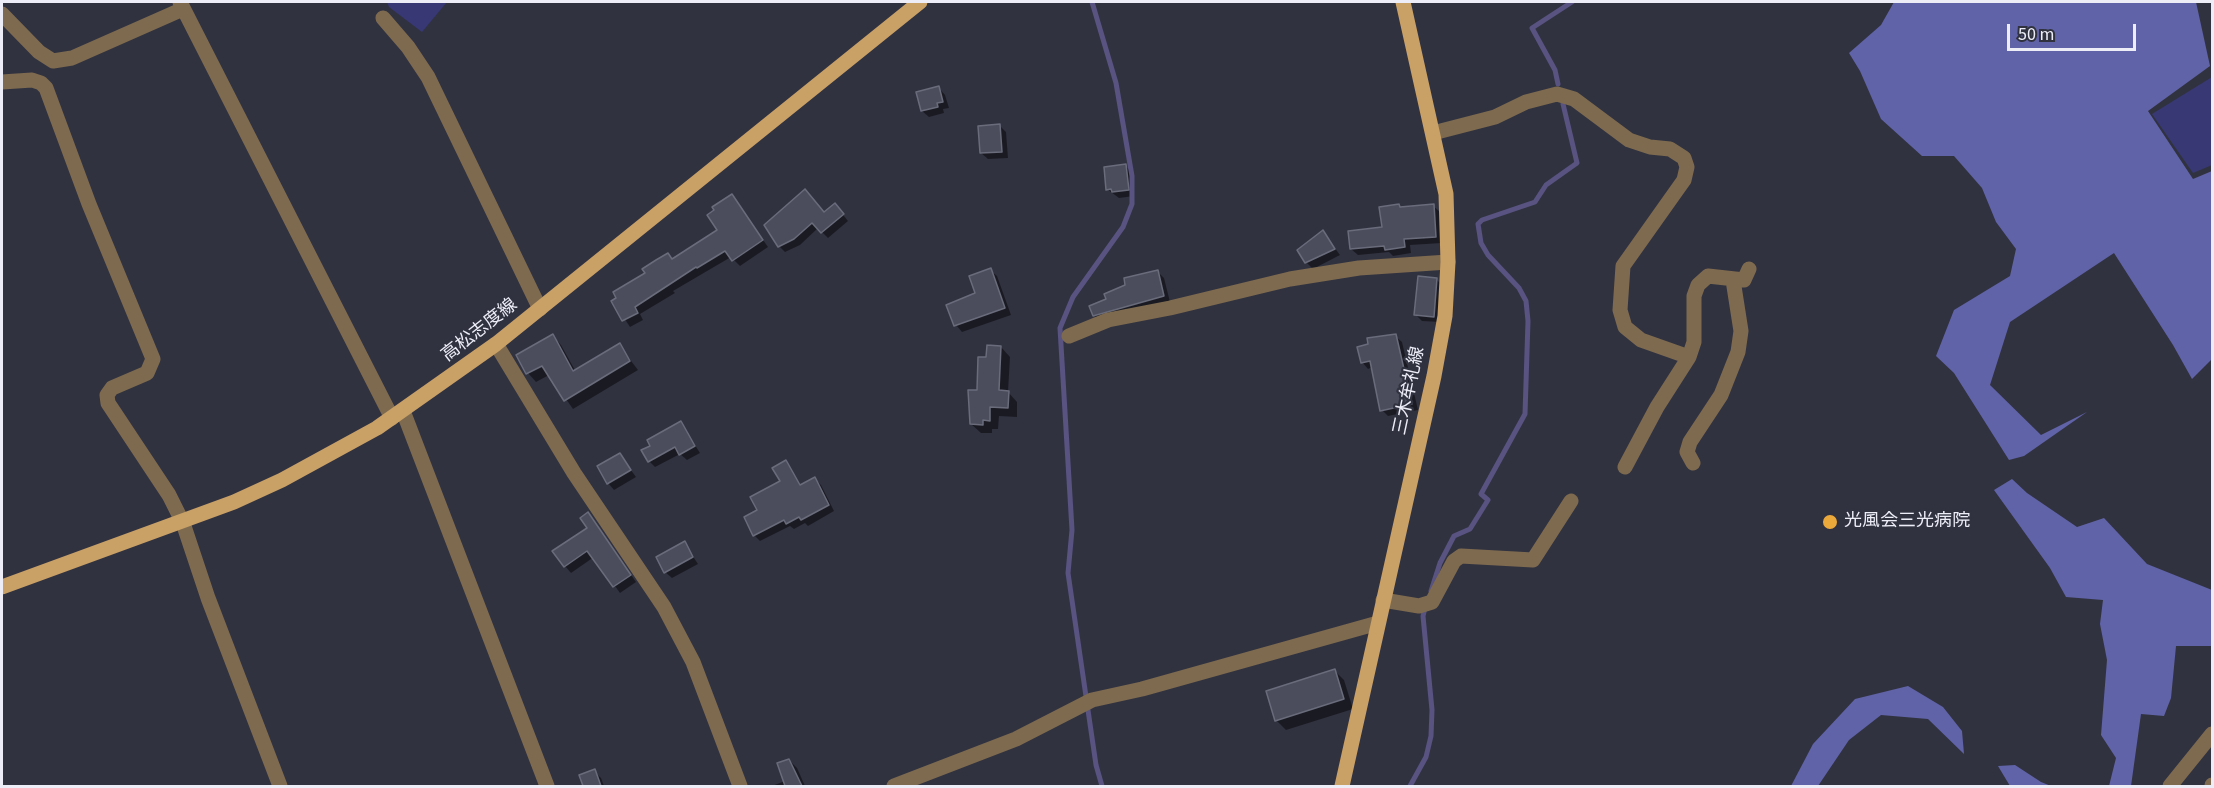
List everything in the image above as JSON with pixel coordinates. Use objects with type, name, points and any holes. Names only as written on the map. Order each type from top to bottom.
[{"type":"main road","name":"高松志度線","points":[[2,586],[183,523],[282,480],[397,415],[496,344],[920,2]]},
{"type":"main road","name":"三木牟礼線","points":[[1342,786],[1434,376],[1444,316],[1448,262],[1446,194],[1403,2]]},
{"type":"street","points":[[2,14],[39,52],[53,61],[72,58],[181,5],[397,415],[547,786]]},
{"type":"street","points":[[384,18],[408,46],[428,77],[540,309]]},
{"type":"street","points":[[2,82],[32,80],[41,83],[46,88],[89,204],[153,359],[147,373],[112,388],[107,395],[108,403],[169,495],[183,523],[208,598],[280,786]]},
{"type":"street","points":[[1433,133],[1495,117],[1526,102],[1557,94],[1574,99],[1629,140],[1650,147],[1670,149],[1684,158],[1688,167],[1684,180],[1623,266],[1620,310],[1626,327],[1641,340],[1689,357]]},
{"type":"street","points":[[1069,336],[1108,320],[1170,308],[1290,279],[1359,268],[1448,262]]},
{"type":"street","points":[[1625,467],[1657,407],[1689,357],[1694,342],[1694,296],[1698,285],[1708,276],[1744,280],[1749,270]]},
{"type":"street","points":[[1693,463],[1687,452],[1689,442],[1721,395],[1738,351],[1741,331],[1733,280]]},
{"type":"street","points":[[496,344],[574,473],[664,607],[693,662],[740,786]]},
{"type":"street","points":[[1383,600],[1419,606],[1432,602],[1454,561],[1461,556],[1533,560],[1571,501]]},
{"type":"street","points":[[894,786],[1016,739],[1086,702],[1142,689],[1239,659],[1378,623]]},
{"type":"street","points":[[2170,786],[2212,734]]},
{"type":"shaded area","points":[[387,2],[447,2],[422,32],[389,7]]},
{"type":"shaded area","points":[[1894,2],[2196,2],[2210,66],[2148,111],[2193,179],[2212,171],[2212,359],[2192,379],[2114,253],[2010,322],[1990,385],[2041,435],[2087,412],[2024,456],[2009,460],[1954,373],[1936,356],[1954,310],[2010,276],[2016,249],[1996,222],[1982,188],[1954,156],[1922,156],[1881,119],[1860,71],[1849,53],[1881,25]]},
{"type":"shaded area","points":[[2212,77],[2212,165],[2193,173],[2152,114]]},
{"type":"shaded area","points":[[2012,479],[2027,493],[2077,527],[2104,518],[2147,564],[2212,590],[2212,646],[2176,646],[2171,698],[2164,716],[2141,714],[2131,786],[2109,786],[2116,758],[2101,735],[2107,660],[2100,624],[2103,600],[2066,597],[2050,568],[1994,490]]},
{"type":"shaded area","points":[[1908,686],[1943,707],[1962,731],[1964,754],[1928,719],[1881,715],[1849,740],[1818,786],[1791,786],[1813,744],[1855,699]]},
{"type":"shaded area","points":[[2015,765],[2051,786],[2010,786],[1998,766]]},
{"type":"building","points":[[939,86],[943,102],[937,103],[938,107],[921,111],[916,92]]},
{"type":"building","points":[[1000,124],[1002,152],[980,153],[978,126]]},
{"type":"building","points":[[1126,164],[1129,190],[1112,192],[1111,189],[1106,190],[1104,167]]},
{"type":"building","points":[[805,189],[824,212],[835,203],[844,214],[821,233],[812,223],[794,239],[778,247],[764,225]]},
{"type":"building","points":[[732,194],[763,240],[732,261],[725,251],[696,267],[635,307],[638,313],[622,321],[611,301],[616,298],[613,292],[645,273],[642,269],[656,260],[668,253],[672,259],[717,230],[707,215],[714,210],[712,207]]},
{"type":"building","points":[[1399,204],[1400,207],[1434,204],[1436,237],[1404,239],[1405,247],[1385,250],[1384,246],[1350,249],[1348,231],[1382,227],[1379,207]]},
{"type":"building","points":[[1323,230],[1335,249],[1305,263],[1297,250]]},
{"type":"building","points":[[991,268],[1005,308],[954,326],[946,305],[975,293],[969,276]]},
{"type":"building","points":[[1158,270],[1164,296],[1093,316],[1089,306],[1106,299],[1104,294],[1125,285],[1124,278]]},
{"type":"building","points":[[1418,276],[1437,278],[1434,317],[1414,315]]},
{"type":"building","points":[[553,334],[573,371],[620,343],[630,361],[564,401],[542,366],[526,374],[516,355]]},
{"type":"building","points":[[1396,334],[1412,404],[1380,411],[1370,361],[1361,363],[1357,347],[1368,344],[1367,338]]},
{"type":"building","points":[[987,345],[1001,346],[999,390],[1009,391],[1008,408],[990,407],[990,421],[983,420],[983,425],[970,424],[968,390],[977,390],[978,357],[986,357]]},
{"type":"building","points":[[681,421],[695,446],[679,455],[675,447],[648,462],[641,450],[650,446],[647,440]]},
{"type":"building","points":[[620,453],[631,470],[607,484],[597,466]]},
{"type":"building","points":[[786,460],[800,485],[815,477],[829,505],[801,520],[799,517],[786,524],[784,520],[753,536],[744,517],[757,510],[750,497],[780,481],[772,468]]},
{"type":"building","points":[[588,512],[631,575],[613,587],[587,551],[564,567],[552,551],[587,528],[580,518]]},
{"type":"building","points":[[685,541],[693,557],[664,573],[656,557]]},
{"type":"building","points":[[1335,669],[1344,699],[1275,721],[1266,691]]},
{"type":"building","points":[[789,759],[802,786],[785,786],[777,763]]},
{"type":"building","points":[[595,769],[601,786],[583,786],[579,775]]},
{"type":"waterway","points":[[1092,2],[1116,83],[1132,176],[1132,204],[1123,227],[1073,297],[1060,328],[1072,530],[1068,573],[1096,765],[1102,786]]},
{"type":"waterway","points":[[1558,84],[1555,70],[1532,28],[1572,2]]},
{"type":"waterway","points":[[1431,591],[1440,563],[1454,536],[1470,529],[1488,500],[1481,494],[1525,414],[1528,321],[1526,301],[1519,288],[1488,255],[1481,243],[1478,224],[1482,220],[1535,202],[1546,185],[1577,163],[1563,104]]},
{"type":"waterway","points":[[1410,786],[1426,757],[1431,736],[1432,710],[1423,616],[1425,608]]},
{"type":"place","name":"光風会三光病院","points":[[1830,522]]}]
